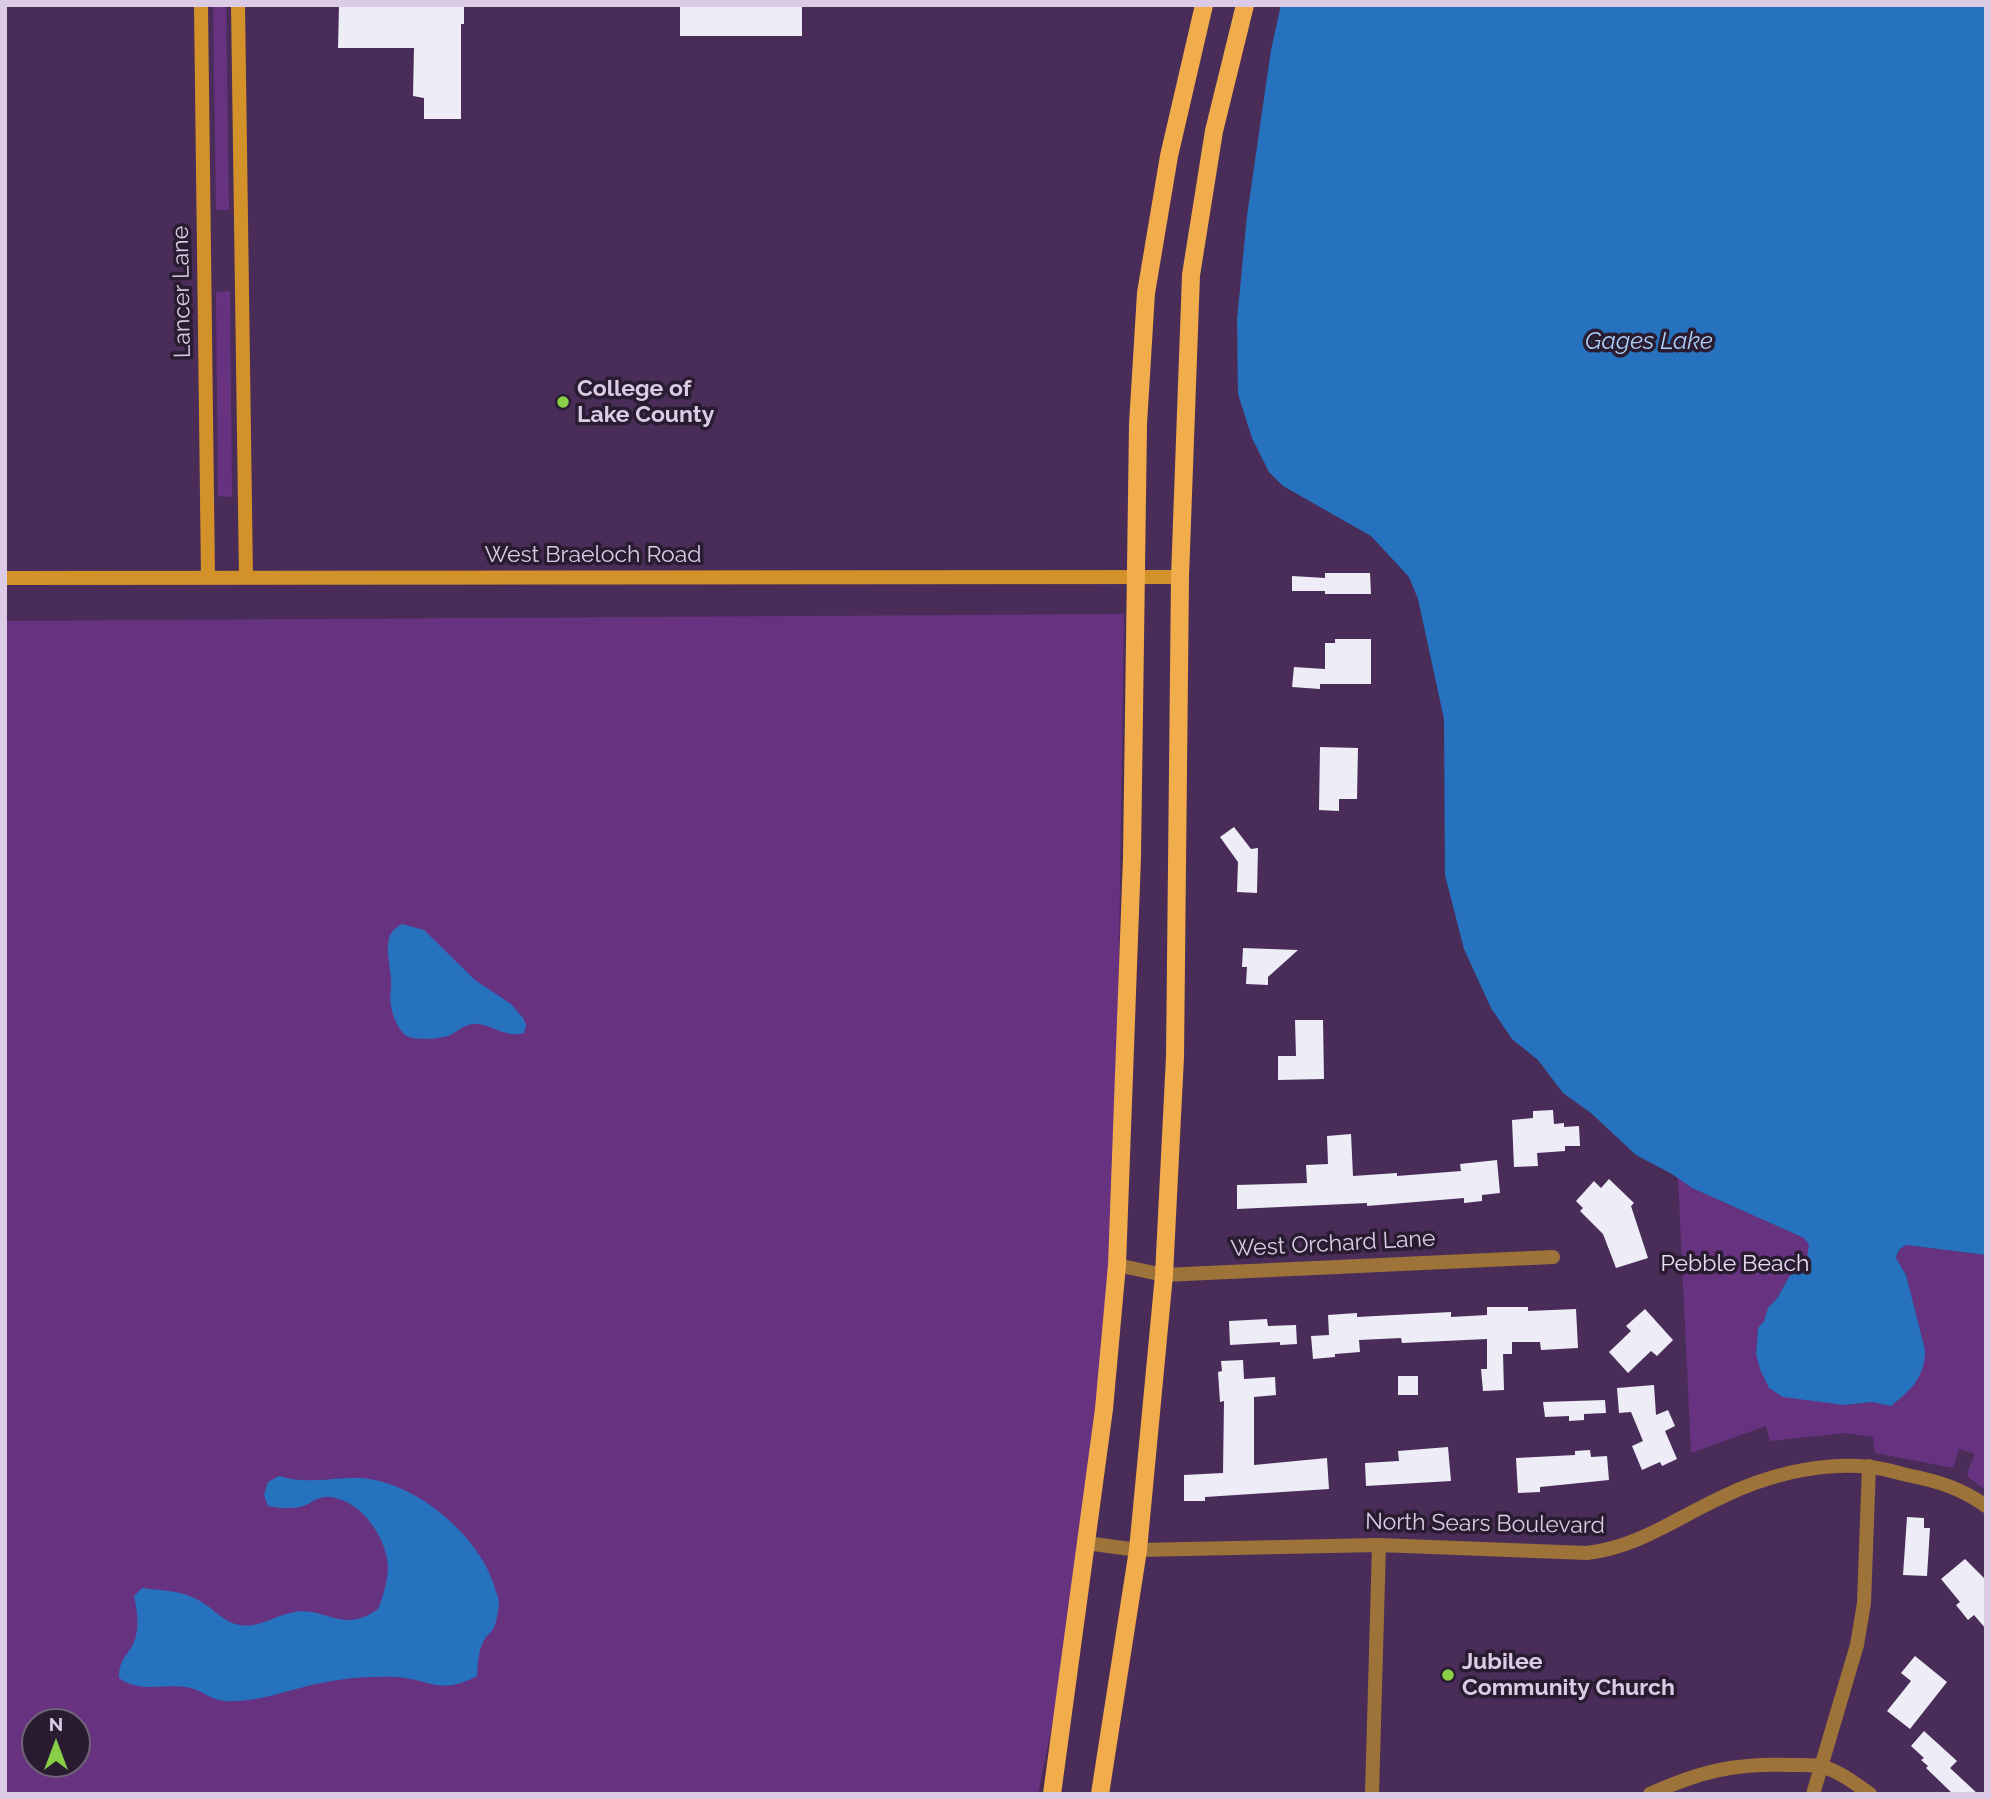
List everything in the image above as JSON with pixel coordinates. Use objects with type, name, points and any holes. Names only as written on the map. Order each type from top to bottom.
[{"type":"main road","points":[[1052,1794],[1104,1409],[1117,1265],[1131,884],[1138,424],[1146,293],[1169,156],[1204,5]]},
{"type":"main road","points":[[1100,1794],[1138,1550],[1164,1275],[1175,1057],[1180,577],[1191,275],[1214,131],[1245,5]]},
{"type":"street","name":"Lancer Lane","points":[[201,5],[208,578]]},
{"type":"street","points":[[238,5],[246,578]]},
{"type":"street","name":"West Braeloch Road","points":[[5,578],[1180,577]]},
{"type":"street","name":"West Orchard Lane","points":[[1117,1265],[1164,1275],[1553,1257]]},
{"type":"street","points":[[1813,1794],[1857,1645],[1864,1603],[1869,1466]]},
{"type":"street","name":"North Sears Boulevard","points":[[1086,1543],[1138,1550],[1379,1545],[1587,1553],[1612,1550],[1644,1538],[1718,1498],[1768,1478],[1821,1468],[1869,1466],[1941,1482],[1967,1492],[1986,1506]]},
{"type":"street","points":[[1372,1794],[1379,1545]]},
{"type":"street","points":[[1650,1794],[1684,1779],[1717,1769],[1758,1764],[1822,1766],[1849,1779],[1870,1794]]},
{"type":"green space","points":[[213,5],[226,5],[229,210],[216,210]]},
{"type":"green space","points":[[230,291],[232,497],[218,496],[216,292]]},
{"type":"green space","points":[[1124,614],[1114,1286],[1083,1573],[1038,1794],[5,1794],[5,621]]},
{"type":"green space","name":"Pebble Beach","points":[[1678,1177],[1692,1188],[1804,1238],[1809,1245],[1808,1258],[1789,1277],[1778,1297],[1768,1308],[1764,1321],[1758,1328],[1756,1354],[1844,1405],[1872,1402],[1891,1406],[1909,1388],[1922,1365],[1925,1350],[1906,1275],[1896,1258],[1901,1247],[1907,1245],[1986,1255],[1986,1490],[1969,1478],[1967,1473],[1975,1454],[1959,1449],[1953,1468],[1875,1453],[1873,1437],[1845,1433],[1770,1441],[1766,1426],[1691,1453]]},
{"type":"water","name":"Gages Lake","points":[[1281,5],[1986,5],[1986,1255],[1907,1245],[1899,1251],[1896,1258],[1906,1275],[1925,1350],[1923,1368],[1916,1382],[1891,1406],[1872,1402],[1844,1405],[1783,1397],[1769,1388],[1756,1354],[1758,1328],[1789,1277],[1807,1258],[1809,1245],[1804,1238],[1692,1188],[1636,1155],[1591,1113],[1563,1093],[1538,1060],[1512,1039],[1491,1008],[1464,949],[1445,875],[1444,719],[1418,599],[1409,577],[1371,536],[1283,486],[1269,472],[1252,438],[1238,394],[1237,320],[1247,216],[1271,50]]},
{"type":"water","points":[[402,924],[424,930],[475,980],[511,1004],[523,1018],[526,1025],[524,1033],[510,1034],[485,1025],[472,1024],[451,1035],[432,1039],[405,1035],[392,1009],[388,951],[390,935]]},
{"type":"water","points":[[279,1476],[300,1480],[359,1478],[380,1481],[421,1499],[458,1529],[486,1566],[499,1601],[495,1624],[481,1649],[477,1676],[444,1686],[395,1677],[349,1679],[235,1701],[220,1700],[186,1687],[143,1687],[119,1678],[122,1662],[136,1637],[134,1596],[142,1588],[193,1597],[228,1621],[248,1626],[302,1611],[353,1620],[378,1609],[388,1567],[383,1544],[370,1522],[352,1505],[330,1497],[296,1508],[268,1506],[264,1495],[268,1482]]},
{"type":"building","points":[[339,5],[464,5],[464,24],[461,24],[461,119],[424,119],[424,98],[413,96],[414,48],[338,48]]},
{"type":"building","points":[[680,5],[802,5],[802,36],[680,36]]},
{"type":"building","points":[[1325,573],[1370,573],[1371,594],[1292,591],[1292,576],[1325,578]]},
{"type":"building","points":[[1335,639],[1371,639],[1371,684],[1320,684],[1320,689],[1292,687],[1294,667],[1325,669],[1325,643],[1335,643]]},
{"type":"building","points":[[1320,747],[1358,748],[1357,799],[1339,799],[1339,811],[1319,810]]},
{"type":"building","points":[[1234,827],[1251,849],[1258,848],[1257,893],[1237,892],[1238,862],[1220,837]]},
{"type":"building","points":[[1243,948],[1298,950],[1268,977],[1268,985],[1246,984],[1247,967],[1242,967]]},
{"type":"building","points":[[1295,1020],[1323,1020],[1324,1079],[1278,1080],[1278,1056],[1296,1056]]},
{"type":"building","points":[[1553,1110],[1554,1124],[1564,1123],[1564,1127],[1579,1126],[1580,1146],[1565,1146],[1565,1151],[1537,1153],[1538,1166],[1514,1167],[1512,1120],[1533,1118],[1533,1111]]},
{"type":"building","points":[[1351,1134],[1353,1176],[1461,1171],[1460,1164],[1497,1160],[1500,1193],[1482,1195],[1482,1201],[1464,1203],[1464,1198],[1367,1206],[1367,1203],[1237,1209],[1237,1185],[1307,1183],[1306,1165],[1328,1164],[1327,1136]]},
{"type":"building","points":[[1609,1179],[1634,1203],[1631,1206],[1648,1258],[1616,1268],[1603,1234],[1580,1211],[1583,1208],[1576,1201],[1594,1181],[1601,1188]]},
{"type":"building","points":[[1487,1307],[1528,1307],[1528,1311],[1576,1309],[1578,1348],[1541,1350],[1540,1342],[1512,1342],[1512,1354],[1503,1354],[1504,1390],[1483,1391],[1481,1369],[1487,1369],[1487,1339],[1402,1343],[1401,1338],[1359,1340],[1360,1352],[1313,1359],[1311,1336],[1329,1335],[1328,1315],[1357,1313],[1357,1317],[1451,1312],[1451,1317],[1487,1315]]},
{"type":"building","points":[[1645,1309],[1673,1340],[1657,1356],[1651,1351],[1628,1373],[1609,1352],[1631,1331],[1626,1326]]},
{"type":"building","points":[[1267,1319],[1268,1326],[1296,1325],[1297,1344],[1280,1345],[1280,1342],[1230,1345],[1229,1321]]},
{"type":"building","points":[[1243,1360],[1244,1379],[1275,1377],[1276,1395],[1254,1397],[1254,1465],[1327,1458],[1329,1489],[1205,1497],[1205,1501],[1184,1501],[1184,1475],[1223,1473],[1224,1401],[1220,1402],[1218,1372],[1222,1371],[1221,1361]]},
{"type":"building","points":[[1398,1376],[1418,1376],[1418,1395],[1398,1395]]},
{"type":"building","points":[[1654,1385],[1656,1415],[1668,1410],[1675,1426],[1665,1431],[1677,1459],[1662,1466],[1660,1462],[1642,1470],[1632,1446],[1643,1441],[1631,1412],[1619,1413],[1617,1388]]},
{"type":"building","points":[[1605,1400],[1606,1413],[1584,1414],[1584,1420],[1569,1421],[1569,1416],[1545,1417],[1543,1402]]},
{"type":"building","points":[[1448,1447],[1451,1481],[1366,1486],[1365,1463],[1399,1461],[1398,1451]]},
{"type":"building","points":[[1590,1450],[1591,1457],[1607,1456],[1609,1480],[1540,1487],[1540,1492],[1518,1493],[1516,1458],[1575,1455],[1575,1451]]},
{"type":"building","points":[[1907,1517],[1924,1518],[1924,1528],[1930,1528],[1927,1576],[1903,1575]]},
{"type":"building","points":[[1965,1559],[1986,1580],[1986,1629],[1974,1615],[1968,1620],[1956,1605],[1960,1602],[1941,1579]]},
{"type":"building","points":[[1915,1656],[1947,1682],[1910,1729],[1887,1711],[1911,1681],[1901,1673]]},
{"type":"building","points":[[1924,1731],[1957,1761],[1950,1768],[1978,1794],[1953,1794],[1926,1768],[1928,1766],[1921,1760],[1924,1758],[1911,1746]]},
{"type":"place","name":"College of Lake County","points":[[563,402]]},
{"type":"place","name":"Jubilee Community Church","points":[[1448,1675]]}]
